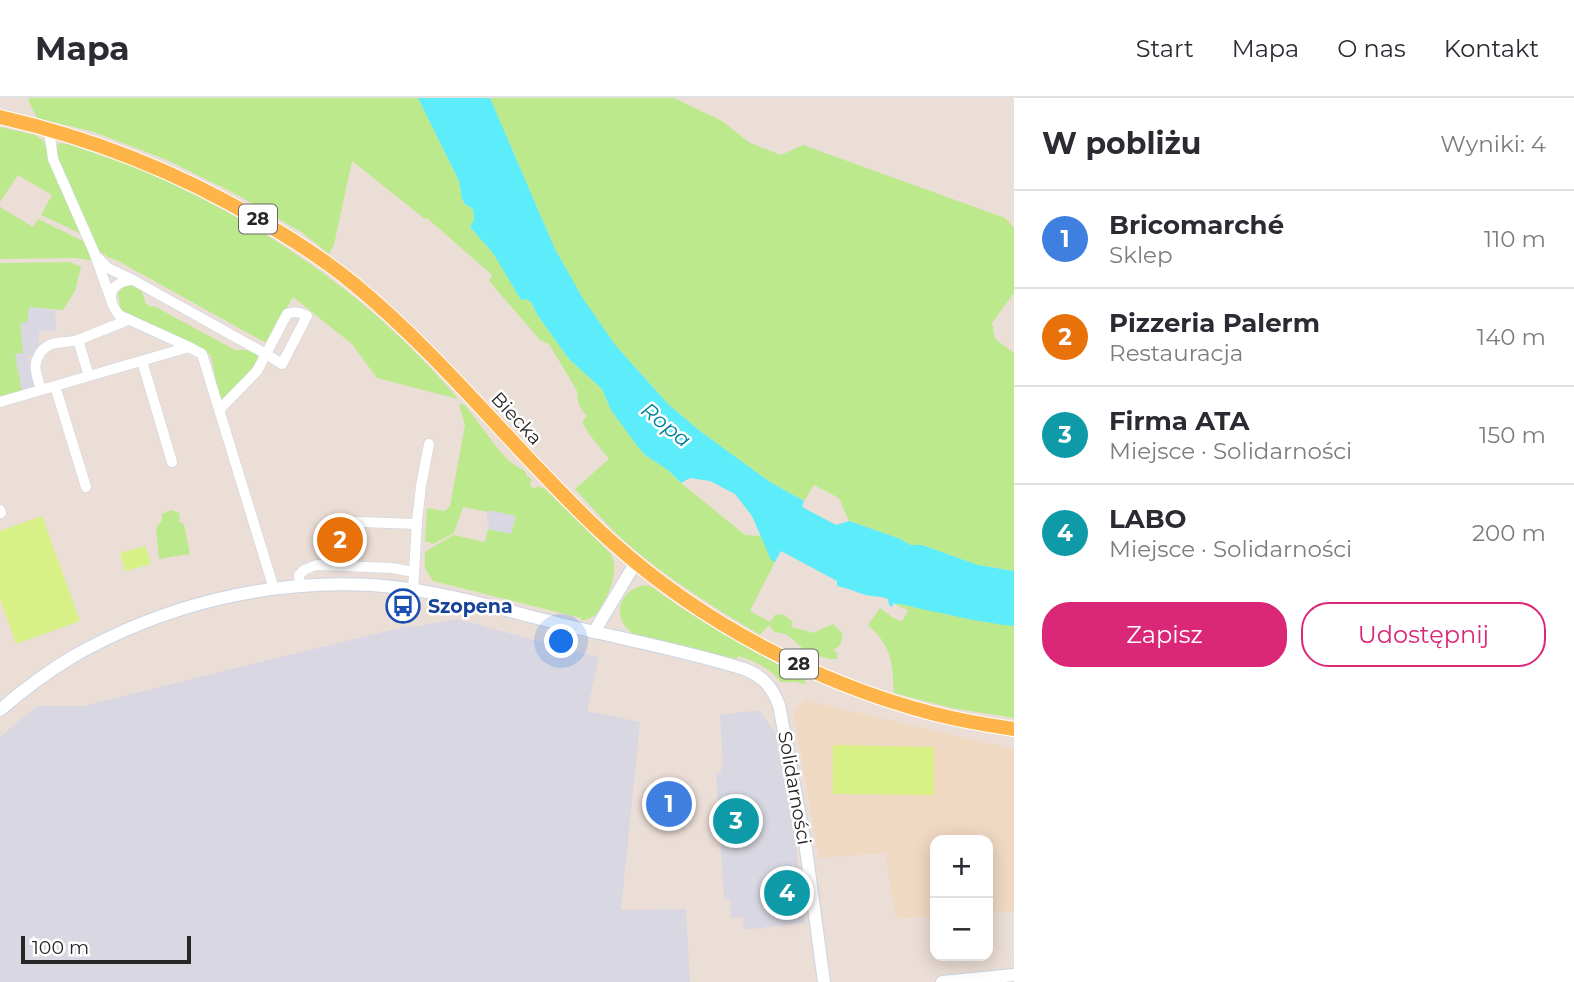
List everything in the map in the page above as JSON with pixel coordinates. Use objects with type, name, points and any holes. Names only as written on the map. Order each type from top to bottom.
[{"type":"main road","name":"Biecka","points":[[0,117],[77,137],[156,166],[222,198],[293,240],[352,283],[399,323],[611,542],[723,624],[802,666],[863,690],[922,710],[1014,729]]},
{"type":"street","points":[[49,129],[53,159],[94,252],[116,312],[202,354],[274,589]]},
{"type":"street","points":[[94,252],[108,268],[133,280],[266,354],[282,364],[307,316],[299,312],[287,314],[266,354],[255,373],[219,410]]},
{"type":"street","points":[[110,298],[118,284],[133,280]]},
{"type":"street","points":[[41,390],[35,361],[45,346],[78,340],[128,320]]},
{"type":"street","points":[[78,340],[89,376]]},
{"type":"street","points":[[0,402],[190,347]]},
{"type":"street","points":[[142,360],[172,463]]},
{"type":"street","points":[[55,386],[86,487]]},
{"type":"street","points":[[413,591],[421,486],[429,444]]},
{"type":"street","points":[[331,521],[417,524]]},
{"type":"street","points":[[0,710],[71,658],[126,629],[177,610],[236,595],[274,589],[373,585],[458,599],[594,632],[636,562]]},
{"type":"street","points":[[300,586],[299,575],[316,565],[392,568],[414,572]]},
{"type":"street","name":"Solidarności","points":[[594,632],[738,667],[765,680],[776,697],[784,728],[806,849],[824,982]]},
{"type":"street","points":[[942,982],[1014,975]]},
{"type":"shaded area","points":[[29,307],[55,310],[56,330],[39,331],[39,354],[28,356],[35,388],[22,392],[15,354],[20,323]]},
{"type":"shaded area","points":[[488,510],[516,515],[511,534],[488,529]]},
{"type":"shaded area","points":[[457,619],[599,657],[587,711],[640,722],[621,910],[686,909],[690,982],[0,982],[0,737],[37,706],[83,706],[407,626]]},
{"type":"shaded area","points":[[806,700],[1014,749],[1014,911],[993,912],[993,835],[930,835],[930,916],[896,919],[885,853],[819,858],[794,715],[797,707]]},
{"type":"shaded area","points":[[759,710],[775,732],[795,837],[805,923],[744,930],[743,917],[731,918],[730,899],[724,899],[716,773],[721,773],[723,767],[720,715]]},
{"type":"green space","points":[[29,98],[418,98],[459,181],[462,199],[473,209],[474,220],[470,227],[493,253],[525,299],[531,302],[569,359],[602,389],[611,410],[645,455],[668,470],[745,535],[762,536],[771,560],[775,562],[750,611],[770,622],[776,614],[784,615],[793,622],[793,628],[813,633],[833,624],[843,634],[840,645],[833,650],[837,653],[837,659],[811,653],[788,636],[774,632],[769,625],[760,635],[672,579],[611,528],[575,489],[609,459],[582,422],[587,416],[579,405],[577,391],[549,344],[541,341],[489,281],[492,275],[427,218],[352,161],[334,245],[329,254],[303,233],[232,192],[167,160],[94,132],[37,118]]},
{"type":"green space","points":[[490,98],[674,98],[722,121],[750,143],[781,155],[803,145],[1005,218],[1014,228],[1014,293],[992,323],[995,339],[1014,353],[1014,571],[978,565],[922,545],[911,545],[849,521],[839,498],[814,485],[804,501],[770,482],[669,405],[616,346],[581,297],[555,249]]},
{"type":"green space","points":[[0,127],[35,135],[43,140],[84,235],[41,215],[52,195],[18,175],[0,202]]},
{"type":"green space","points":[[60,143],[146,172],[233,215],[275,240],[354,297],[391,329],[458,399],[377,378],[352,344],[293,297],[266,343],[105,255],[97,249],[55,153]]},
{"type":"green space","points":[[0,207],[33,227],[38,219],[87,243],[94,261],[76,258],[0,259]]},
{"type":"green space","points":[[70,262],[81,267],[75,291],[63,310],[29,307],[27,322],[20,323],[23,353],[15,354],[22,392],[0,398],[0,263]]},
{"type":"green space","points":[[126,284],[140,286],[146,304],[151,307],[154,306],[235,350],[250,350],[257,354],[258,361],[227,398],[220,401],[211,355],[121,314],[118,293]]},
{"type":"green space","points":[[459,404],[465,405],[509,461],[526,472],[526,476],[532,479],[530,485],[534,489],[537,486],[545,489],[611,554],[614,562],[612,584],[594,616],[581,621],[581,618],[433,581],[425,568],[425,552],[453,535],[485,542],[488,529],[511,534],[516,516],[463,507],[454,533],[433,544],[425,541],[427,508],[445,511],[450,506],[465,425]]},
{"type":"green space","points":[[171,510],[179,513],[179,522],[184,524],[190,554],[159,559],[156,528],[162,520],[162,514]]},
{"type":"green space","points":[[42,516],[80,621],[16,644],[0,599],[0,531]]},
{"type":"green space","points":[[145,546],[151,564],[125,571],[120,553]]},
{"type":"green space","points":[[645,585],[727,636],[805,679],[805,684],[781,682],[762,666],[738,656],[737,659],[635,635],[622,621],[620,606],[629,593]]},
{"type":"green space","points":[[898,603],[1014,626],[1014,718],[952,708],[894,693],[889,655],[882,640],[868,625],[880,608],[902,622],[908,610],[896,605]]},
{"type":"green space","points":[[833,745],[934,747],[934,795],[833,794]]},
{"type":"water","name":"Ropa","points":[[418,98],[490,98],[555,249],[582,297],[616,346],[669,405],[770,482],[804,501],[802,507],[836,525],[849,521],[911,545],[922,545],[978,565],[1014,571],[1014,626],[901,604],[893,604],[892,607],[888,599],[837,586],[837,581],[781,551],[775,562],[771,560],[752,516],[735,494],[710,481],[690,478],[681,483],[668,470],[645,455],[611,410],[602,389],[569,359],[531,302],[521,300],[493,253],[470,227],[474,220],[473,209],[462,199],[459,181]]},
{"type":"place","name":"Pizzeria Palerm","points":[[340,540]]},
{"type":"place","name":"Szopena","points":[[403,606]]},
{"type":"place","name":"Bricomarché","points":[[669,804]]},
{"type":"place","name":"Firma ATA","points":[[736,821]]},
{"type":"place","name":"LABO","points":[[787,893]]}]
